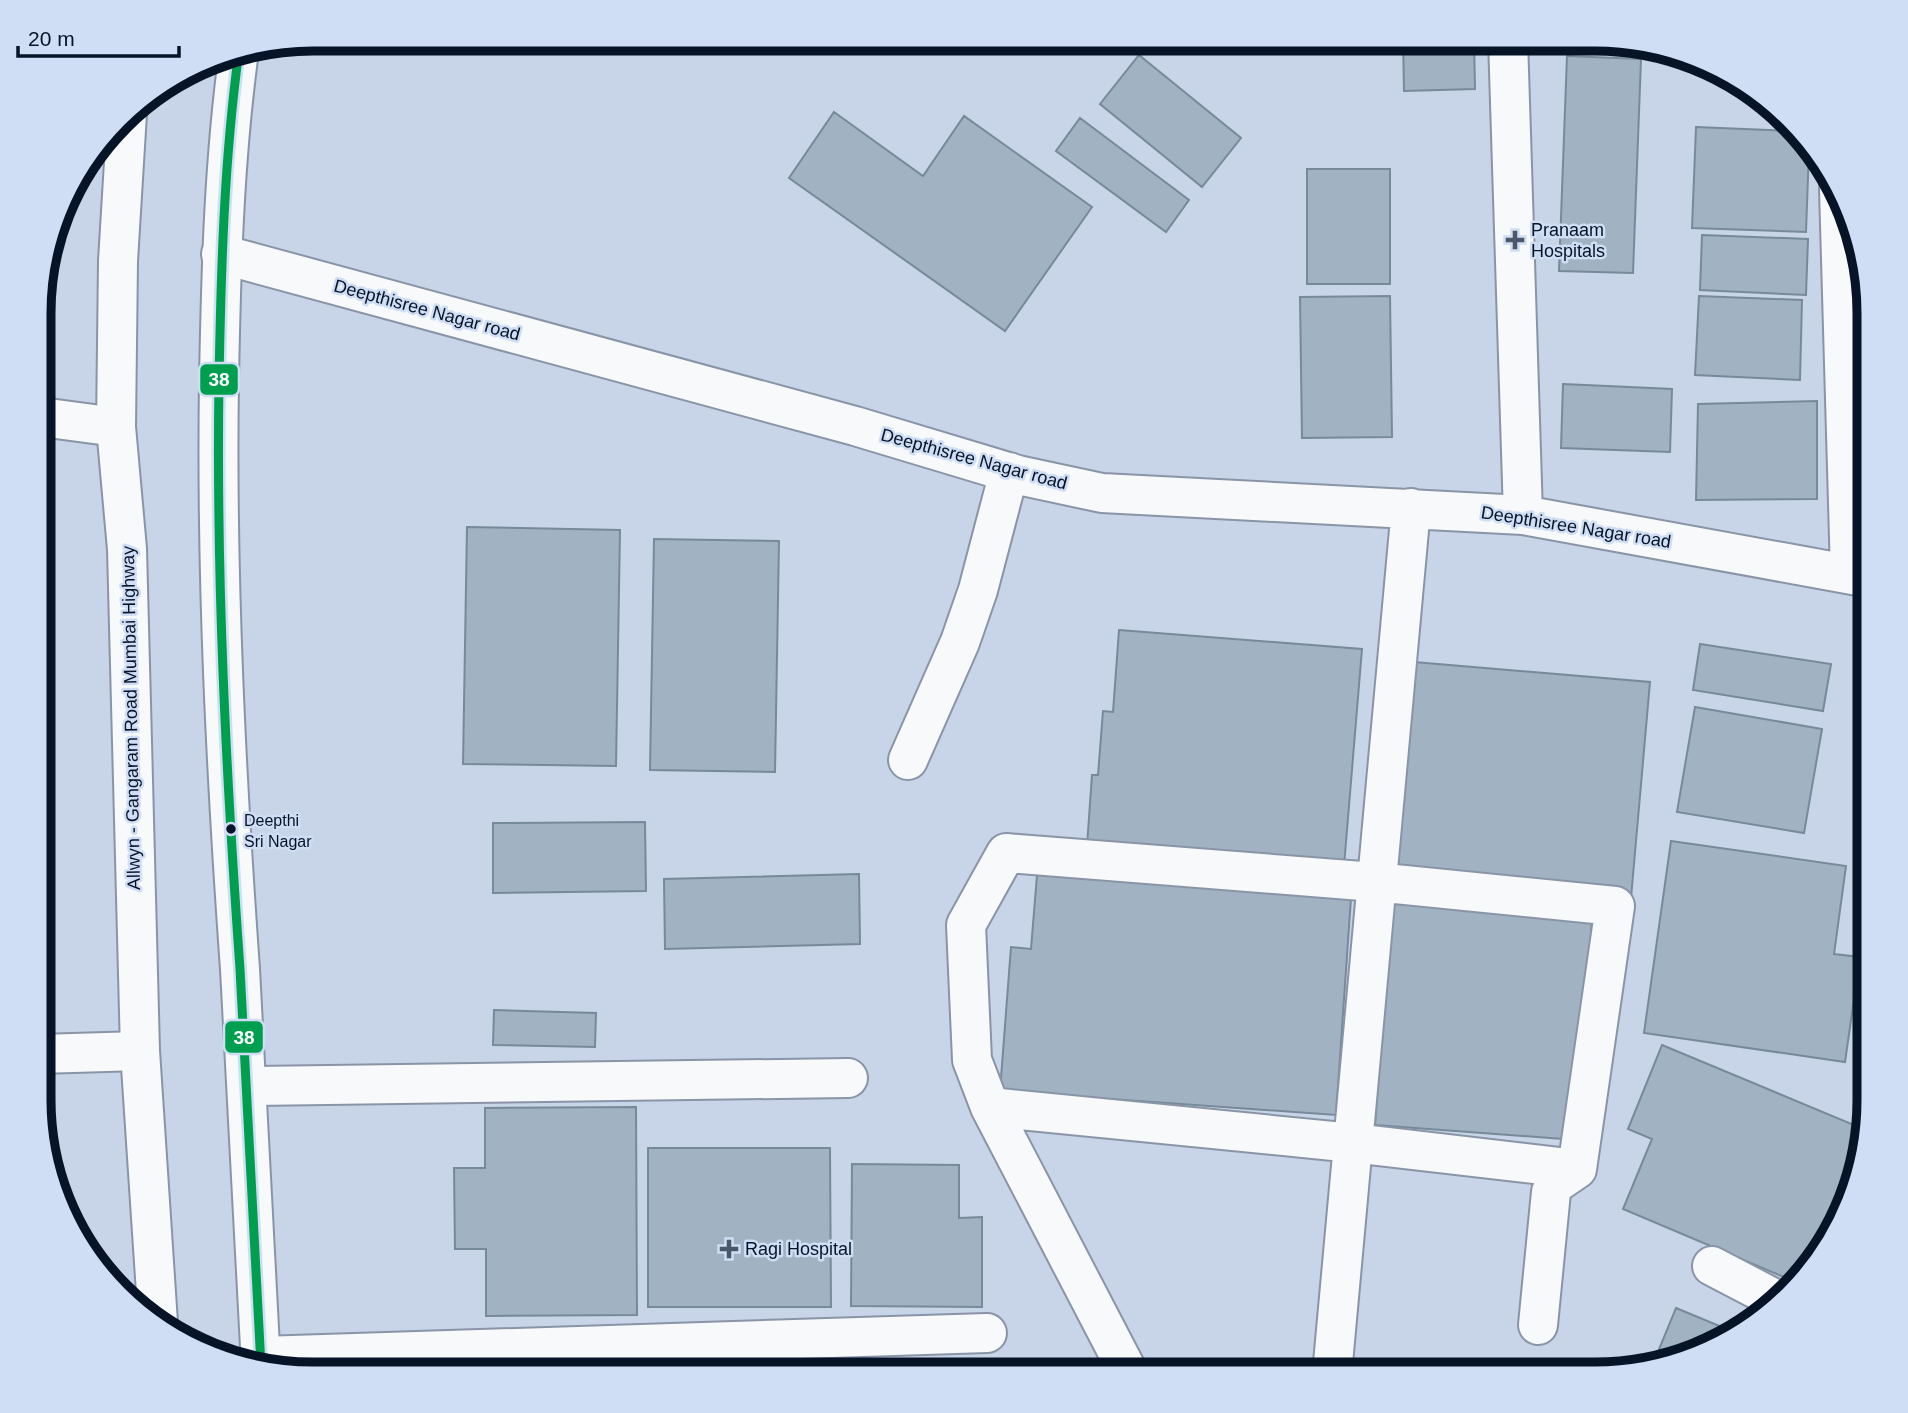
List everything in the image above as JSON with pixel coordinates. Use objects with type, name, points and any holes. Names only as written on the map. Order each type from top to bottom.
[{"type":"main road","points":[[1508,51],[1523,516]]},
{"type":"main road","points":[[237,62],[231,106],[221,254],[217,500],[225,747],[247,1086],[261,1357]]},
{"type":"main road","name":"Allwyn - Gangaram Road Mumbai Highway","points":[[126,130],[118,261],[116,428],[127,550],[140,1051],[157,1311]]},
{"type":"main road","points":[[1847,248],[1857,500]]},
{"type":"main road","name":"Deepthisree Nagar road","points":[[221,254],[855,426],[1014,474],[1102,493],[1523,516],[1857,574]]},
{"type":"main road","points":[[51,418],[116,428]]},
{"type":"main road","points":[[908,760],[965,629],[1014,474]]},
{"type":"main road","points":[[1333,1362],[1411,508]]},
{"type":"main road","points":[[1123,1362],[990,1108],[972,1060],[966,925],[1006,853],[1375,882],[1615,906],[1577,1169],[1555,1184],[1551,1192],[1538,1325]]},
{"type":"main road","points":[[51,1054],[140,1051]]},
{"type":"main road","points":[[247,1086],[848,1078]]},
{"type":"main road","points":[[990,1108],[1353,1143],[1577,1169]]},
{"type":"main road","points":[[1712,1266],[1769,1296]]},
{"type":"main road","points":[[281,1360],[987,1333]]},
{"type":"building","points":[[1403,51],[1474,51],[1475,89],[1404,91]]},
{"type":"building","points":[[1139,55],[1241,138],[1202,187],[1100,104]]},
{"type":"building","points":[[1567,56],[1641,59],[1633,273],[1559,271]]},
{"type":"building","points":[[834,112],[923,176],[964,116],[1092,207],[1005,331],[789,178]]},
{"type":"building","points":[[1080,118],[1189,200],[1166,232],[1056,151]]},
{"type":"building","points":[[1696,127],[1782,130],[1809,161],[1806,232],[1692,228]]},
{"type":"building","points":[[1307,169],[1390,169],[1390,284],[1307,284]]},
{"type":"building","points":[[1702,235],[1808,239],[1806,295],[1700,290]]},
{"type":"building","points":[[1390,296],[1392,437],[1302,438],[1300,297]]},
{"type":"building","points":[[1699,296],[1802,300],[1800,380],[1695,375]]},
{"type":"building","points":[[1563,384],[1672,389],[1670,452],[1561,448]]},
{"type":"building","points":[[1817,401],[1817,499],[1696,500],[1698,404]]},
{"type":"building","points":[[467,527],[620,530],[616,766],[463,764]]},
{"type":"building","points":[[654,539],[779,541],[775,772],[650,770]]},
{"type":"building","points":[[1119,630],[1362,649],[1344,866],[1087,846],[1092,775],[1098,775],[1103,711],[1113,712]]},
{"type":"building","points":[[1700,644],[1831,664],[1823,711],[1693,690]]},
{"type":"building","points":[[1414,662],[1650,682],[1631,898],[1396,878]]},
{"type":"building","points":[[1695,707],[1822,729],[1804,833],[1677,812]]},
{"type":"building","points":[[645,822],[646,891],[493,893],[493,823]]},
{"type":"building","points":[[1671,841],[1846,866],[1834,954],[1857,957],[1857,978],[1845,1062],[1644,1033]]},
{"type":"building","points":[[859,874],[860,944],[665,949],[664,879]]},
{"type":"building","points":[[1037,875],[1351,898],[1336,1115],[1000,1091],[1011,947],[1031,949]]},
{"type":"building","points":[[1391,903],[1592,919],[1576,1140],[1375,1125]]},
{"type":"building","points":[[494,1010],[596,1013],[595,1047],[493,1045]]},
{"type":"building","points":[[1662,1045],[1856,1126],[1848,1168],[1830,1216],[1813,1246],[1787,1278],[1623,1209],[1652,1139],[1628,1129]]},
{"type":"building","points":[[636,1107],[637,1315],[486,1316],[486,1249],[455,1249],[454,1168],[485,1168],[485,1108]]},
{"type":"building","points":[[648,1148],[830,1148],[831,1307],[648,1307]]},
{"type":"building","points":[[852,1164],[959,1165],[959,1218],[982,1217],[982,1307],[851,1306]]},
{"type":"building","points":[[1676,1308],[1724,1328],[1695,1342],[1657,1354]]},
{"type":"transit line","name":"38","points":[[238,62],[222,257],[219,528],[226,748],[261,1357]]},
{"type":"place","name":"Pranaam Hospitals","points":[[1515,240]]},
{"type":"place","name":"Deepthi Sri Nagar","points":[[231,829]]},
{"type":"place","name":"Ragi Hospital","points":[[729,1249]]}]
